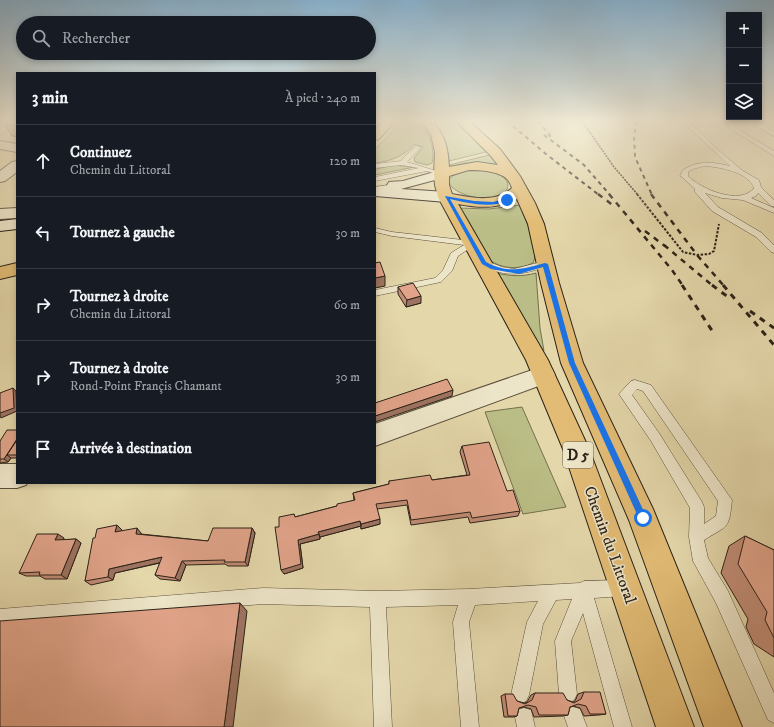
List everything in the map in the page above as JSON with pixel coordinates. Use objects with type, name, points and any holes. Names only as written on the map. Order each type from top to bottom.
[{"type":"main road","points":[[439,180],[443,163],[442,155]]},
{"type":"main road","name":"D 5","points":[[497,155],[517,182],[536,224],[545,264],[572,363],[643,518],[724,727]]},
{"type":"main road","points":[[463,166],[480,166],[500,170],[517,182],[515,194],[507,200],[493,203],[474,203],[439,180],[463,166]]},
{"type":"main road","name":"Chemin du Littoral","points":[[439,180],[544,375],[576,449],[675,727]]},
{"type":"main road","points":[[0,273],[16,269]]},
{"type":"main road","points":[[0,288],[16,284]]},
{"type":"street","points":[[0,178],[16,166]]},
{"type":"street","points":[[376,184],[404,185],[439,180]]},
{"type":"street","points":[[376,192],[439,180]]},
{"type":"street","points":[[0,214],[16,213]]},
{"type":"street","points":[[0,226],[16,224]]},
{"type":"street","points":[[376,435],[544,375]]},
{"type":"street","points":[[0,476],[16,476]]},
{"type":"lane","points":[[404,162],[409,155]]},
{"type":"lane","points":[[707,165],[713,155]]},
{"type":"lane","points":[[721,155],[756,182],[758,188],[774,204]]},
{"type":"lane","points":[[376,166],[395,162],[404,162],[439,180]]},
{"type":"lane","points":[[741,172],[730,168],[697,165],[689,167],[685,171],[684,176],[687,181],[694,186],[715,208],[759,236],[774,250]]},
{"type":"lane","points":[[376,179],[439,180]]},
{"type":"lane","points":[[376,188],[404,185]]},
{"type":"lane","points":[[694,186],[713,194],[742,197],[751,196],[757,192],[758,188]]},
{"type":"lane","points":[[715,208],[724,196]]},
{"type":"lane","points":[[742,197],[774,212]]},
{"type":"lane","points":[[376,230],[478,253],[493,268],[519,272],[545,264]]},
{"type":"lane","points":[[376,293],[438,280],[447,271],[454,255],[478,253]]},
{"type":"lane","points":[[696,536],[723,520],[725,500],[648,388],[635,384],[625,394],[655,437],[697,508],[696,536],[700,561],[722,597],[774,714]]},
{"type":"lane","points":[[0,617],[263,596],[378,599],[469,597],[584,589],[626,588]]},
{"type":"lane","points":[[568,694],[563,641],[584,589]]},
{"type":"lane","points":[[584,589],[623,727]]},
{"type":"lane","points":[[520,695],[535,622],[552,592]]},
{"type":"lane","points":[[469,597],[461,622],[470,727]]},
{"type":"lane","points":[[378,599],[383,727]]},
{"type":"path","points":[[606,155],[683,252],[697,255],[709,254],[714,251],[718,225],[729,217]]},
{"type":"green space","points":[[376,155],[400,155],[397,157],[376,163]]},
{"type":"green space","points":[[417,155],[433,155],[432,163],[427,165],[415,162],[414,158]]},
{"type":"green space","points":[[448,155],[474,155],[449,161]]},
{"type":"green space","points":[[489,155],[497,165],[466,163],[449,167],[449,165]]},
{"type":"green space","points":[[393,165],[414,167],[376,175],[377,169]]},
{"type":"green space","points":[[470,170],[488,171],[498,174],[507,181],[507,189],[501,195],[491,198],[480,198],[460,193],[449,183],[450,178]]},
{"type":"green space","points":[[521,205],[534,243],[535,257],[533,263],[522,267],[505,267],[489,260],[459,208],[489,209]]},
{"type":"green space","points":[[496,273],[516,276],[536,273],[540,328],[544,351],[541,351]]},
{"type":"green space","points":[[522,407],[566,507],[523,514],[485,412]]},
{"type":"building","points":[[380,262],[385,276],[376,278],[376,263]]},
{"type":"building","points":[[413,283],[421,296],[407,300],[398,287]]},
{"type":"building","points":[[447,379],[453,390],[376,416],[376,403]]},
{"type":"building","points":[[13,388],[14,408],[0,413],[0,393]]},
{"type":"building","points":[[7,430],[16,430],[16,441],[4,459],[0,459],[0,441]]},
{"type":"building","points":[[16,442],[16,455],[7,455]]},
{"type":"building","points":[[489,442],[507,491],[513,490],[520,511],[472,518],[470,512],[411,520],[407,500],[376,504],[380,519],[361,524],[360,521],[318,532],[319,534],[298,540],[301,564],[281,570],[275,527],[279,527],[279,517],[294,514],[295,517],[337,506],[337,504],[355,500],[353,493],[389,484],[389,481],[430,475],[432,480],[470,475],[462,446]]},
{"type":"building","points":[[117,525],[115,532],[137,528],[136,534],[208,541],[213,528],[252,528],[245,562],[224,562],[225,560],[182,561],[175,578],[155,575],[162,557],[109,569],[108,577],[85,581],[93,538],[95,538],[97,529]]},
{"type":"building","points":[[37,534],[58,534],[55,540],[76,539],[61,575],[39,575],[40,572],[19,573]]},
{"type":"building","points":[[745,536],[774,550],[774,638],[765,620],[767,612],[738,564]]},
{"type":"building","points":[[240,603],[224,727],[0,727],[0,621]]},
{"type":"building","points":[[584,692],[600,692],[606,714],[590,714],[586,706],[578,704],[570,707],[568,715],[539,715],[536,707],[528,705],[519,708],[517,716],[508,716],[505,694],[513,694],[517,701],[525,704],[532,700],[535,693],[563,693],[567,700],[574,703],[581,699]]},
{"type":"railway","points":[[547,155],[599,195]]},
{"type":"railway","points":[[571,155],[584,165],[610,195]]},
{"type":"railway","points":[[635,155],[652,195]]},
{"type":"railway","points":[[598,194],[614,206]]},
{"type":"railway","points":[[609,194],[672,270],[683,286]]},
{"type":"railway","points":[[651,194],[697,255],[724,286]]},
{"type":"railway","points":[[645,231],[667,247]]},
{"type":"railway","points":[[667,247],[713,286]]},
{"type":"railway","points":[[682,285],[713,332]]},
{"type":"railway","points":[[712,285],[728,297]]},
{"type":"railway","points":[[723,285],[774,345]]},
{"type":"railway","points":[[750,311],[774,328]]},
{"type":"route","points":[[507,200],[493,203],[474,203],[446,197],[484,263],[493,268],[519,272],[545,264],[572,363],[643,518]]}]
